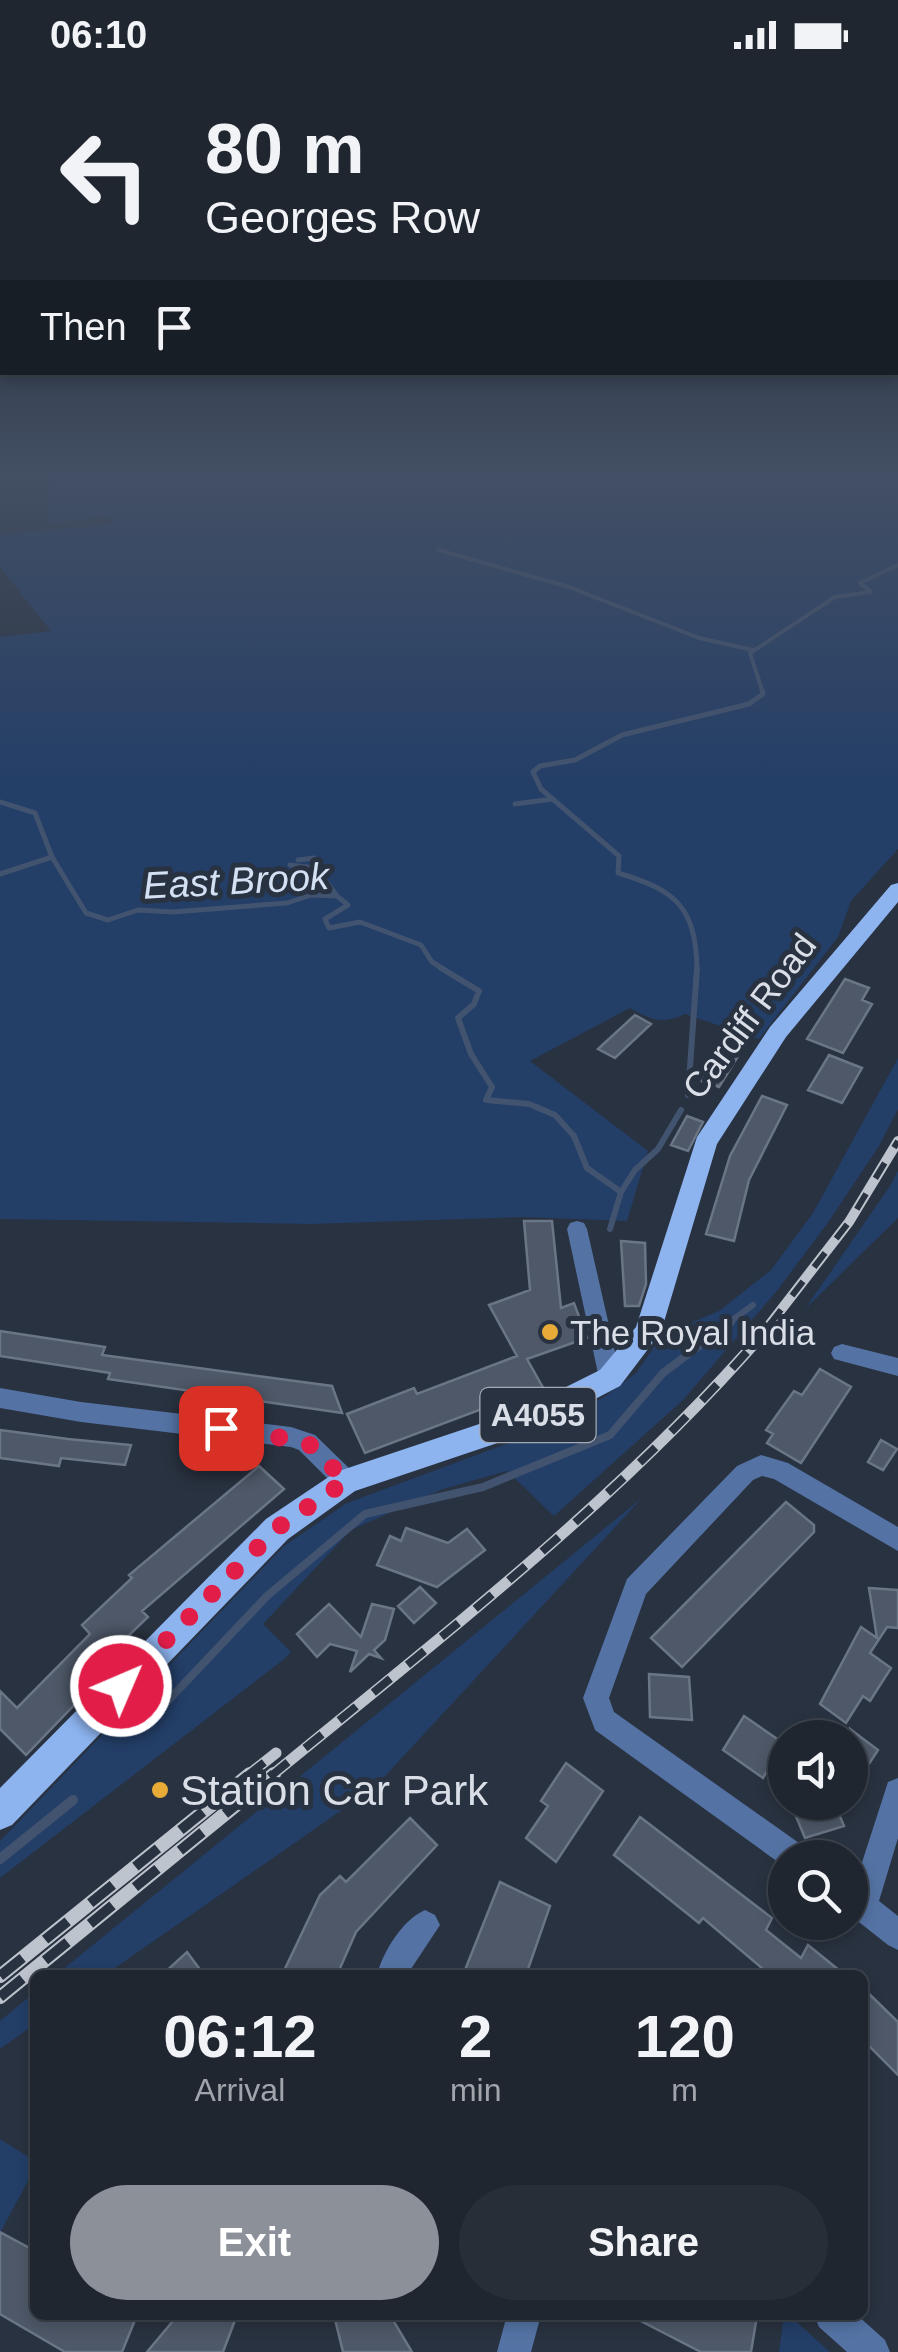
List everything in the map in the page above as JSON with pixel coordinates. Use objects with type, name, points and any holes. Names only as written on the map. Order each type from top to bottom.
[{"type":"main road","name":"Cardiff Road","points":[[0,1813],[277,1528],[346,1481],[526,1421],[610,1378],[648,1332],[704,1143],[778,1032],[898,889]]},
{"type":"street","points":[[578,1229],[610,1378]]},
{"type":"street","points":[[842,1353],[898,1368]]},
{"type":"street","points":[[0,1398],[81,1412],[291,1437],[307,1442],[346,1481]]},
{"type":"street","points":[[771,1840],[604,1721],[596,1698],[636,1587],[745,1473],[761,1465],[780,1470],[898,1540]]},
{"type":"street","points":[[868,1869],[898,1792]]},
{"type":"street","points":[[868,1910],[898,1935]]},
{"type":"street","points":[[393,1970],[424,1925]]},
{"type":"street","points":[[514,2352],[523,2320]]},
{"type":"street","points":[[837,2320],[873,2352]]},
{"type":"shaded area","points":[[11,580],[898,580],[898,849],[851,901],[838,937],[759,1039],[685,1014],[657,1020],[630,1008],[530,1061],[648,1151],[627,1221],[524,1217],[311,1224],[0,1219],[0,637],[51,631]]},
{"type":"shaded area","points":[[898,1058],[898,1109],[879,1146],[776,1292],[683,1400],[554,1516],[507,1471],[443,1489],[351,1530],[263,1624],[291,1652],[283,1660],[0,1878],[0,1841],[284,1546],[347,1503],[517,1440],[604,1397],[636,1373],[663,1334],[719,1311],[771,1270],[813,1213]]},
{"type":"shaded area","points":[[898,1171],[898,1218],[805,1309],[890,1186]]},
{"type":"shaded area","points":[[642,1498],[375,1787],[112,1970],[62,1970]]},
{"type":"shaded area","points":[[30,1996],[30,2028],[0,2049],[0,2021]]},
{"type":"shaded area","points":[[0,2139],[30,2158],[30,2177],[0,2233]]},
{"type":"shaded area","points":[[783,2320],[795,2320],[830,2352],[779,2352]]},
{"type":"building","points":[[845,979],[869,988],[862,1000],[872,1004],[843,1053],[807,1039]]},
{"type":"building","points":[[635,1015],[651,1024],[615,1058],[598,1049]]},
{"type":"building","points":[[727,1039],[745,1045],[719,1087],[702,1081]]},
{"type":"building","points":[[829,1055],[862,1068],[842,1103],[808,1090]]},
{"type":"building","points":[[762,1096],[787,1105],[749,1180],[734,1241],[706,1234],[730,1156]]},
{"type":"building","points":[[687,1116],[703,1122],[688,1151],[671,1145]]},
{"type":"building","points":[[524,1221],[552,1221],[561,1308],[574,1303],[587,1338],[527,1359],[546,1393],[515,1406],[511,1398],[365,1453],[347,1414],[414,1388],[417,1394],[517,1356],[489,1305],[530,1290]]},
{"type":"building","points":[[621,1241],[645,1243],[646,1284],[639,1306],[625,1306]]},
{"type":"building","points":[[0,1331],[105,1347],[102,1355],[332,1386],[342,1413],[108,1379],[110,1373],[0,1356]]},
{"type":"building","points":[[820,1369],[851,1387],[801,1463],[767,1443],[773,1434],[766,1430],[794,1391],[802,1395]]},
{"type":"building","points":[[0,1430],[131,1445],[125,1465],[61,1458],[59,1466],[0,1458]]},
{"type":"building","points":[[881,1440],[897,1449],[883,1470],[868,1462]]},
{"type":"building","points":[[259,1466],[284,1489],[142,1611],[148,1617],[98,1665],[106,1672],[26,1755],[0,1729],[0,1691],[17,1708],[90,1634],[82,1625],[132,1578],[129,1575]]},
{"type":"building","points":[[786,1502],[814,1525],[814,1532],[682,1667],[651,1638]]},
{"type":"building","points":[[406,1528],[448,1543],[467,1529],[485,1550],[437,1587],[377,1565],[390,1536],[401,1541]]},
{"type":"building","points":[[420,1587],[436,1603],[414,1623],[398,1606]]},
{"type":"building","points":[[869,1588],[898,1590],[898,1628],[887,1627],[870,1653],[891,1668],[870,1701],[863,1696],[848,1720],[842,1720],[820,1704],[861,1627],[877,1638]]},
{"type":"building","points":[[329,1604],[361,1637],[372,1604],[394,1609],[385,1640],[374,1650],[381,1658],[369,1654],[350,1672],[357,1651],[330,1644],[317,1657],[297,1634]]},
{"type":"building","points":[[649,1674],[689,1677],[692,1720],[650,1717]]},
{"type":"building","points":[[744,1716],[768,1733],[768,1769],[763,1778],[723,1750]]},
{"type":"building","points":[[868,1742],[878,1750],[868,1765]]},
{"type":"building","points":[[566,1763],[603,1791],[556,1862],[526,1838],[548,1806],[541,1801]]},
{"type":"building","points":[[640,1817],[768,1915],[768,1940],[778,1940],[801,1958],[808,1945],[839,1970],[764,1970],[703,1918],[699,1923],[614,1855]]},
{"type":"building","points":[[410,1818],[437,1845],[356,1932],[339,1970],[284,1970],[320,1895],[340,1876],[346,1882]]},
{"type":"building","points":[[798,1820],[842,1820],[844,1826],[805,1838]]},
{"type":"building","points":[[500,1882],[550,1906],[528,1970],[465,1970]]},
{"type":"building","points":[[187,1952],[200,1970],[167,1970]]},
{"type":"building","points":[[868,1993],[898,2022],[898,2075],[868,2045]]},
{"type":"building","points":[[0,2232],[30,2248],[30,2320],[135,2320],[122,2352],[65,2352],[0,2314]]},
{"type":"building","points":[[174,2320],[235,2320],[223,2352],[147,2352]]},
{"type":"building","points":[[335,2320],[393,2320],[412,2352],[343,2352]]},
{"type":"building","points":[[639,2320],[756,2322],[751,2352],[701,2352]]},
{"type":"waterway","points":[[546,580],[699,638],[753,650]]},
{"type":"waterway","points":[[763,693],[750,653],[835,597],[871,592],[860,583],[865,580]]},
{"type":"waterway","name":"East Brook","points":[[553,799],[541,789],[533,772],[540,766],[575,760],[622,735],[749,704],[763,694],[762,690]]},
{"type":"waterway","points":[[515,804],[553,799]]},
{"type":"waterway","name":"East Brook","points":[[553,799],[619,856],[618,873],[654,886],[678,904],[692,930],[697,969]]},
{"type":"waterway","name":"East Brook","points":[[0,802],[35,813],[52,857]]},
{"type":"waterway","points":[[0,874],[52,857]]},
{"type":"waterway","name":"East Brook","points":[[52,857],[86,913],[108,920],[138,910],[173,912],[287,903],[311,895],[337,896]]},
{"type":"waterway","points":[[298,860],[314,858],[311,867]]},
{"type":"waterway","points":[[290,865],[311,867]]},
{"type":"waterway","points":[[311,867],[316,868],[337,896]]},
{"type":"waterway","name":"East Brook","points":[[337,896],[348,905],[325,919],[329,928],[360,922],[421,945],[432,962],[445,970]]},
{"type":"waterway","name":"East Brook","points":[[441,968],[479,991],[474,1004],[458,1018],[471,1054],[492,1087],[486,1100],[529,1104],[555,1115],[574,1136],[587,1168],[621,1192]]},
{"type":"waterway","name":"East Brook","points":[[688,1095],[697,969]]},
{"type":"waterway","points":[[621,1192],[635,1170],[658,1149],[681,1110]]},
{"type":"waterway","name":"East Brook","points":[[610,1229],[621,1192]]},
{"type":"waterway","name":"East Brook","points":[[727,1324],[753,1305]]},
{"type":"waterway","name":"East Brook","points":[[144,1726],[267,1596],[365,1514],[483,1487],[610,1435],[663,1373],[731,1322]]},
{"type":"waterway","name":"East Brook","points":[[0,1859],[73,1800]]},
{"type":"railway","points":[[770,1324],[849,1222],[898,1141]]},
{"type":"railway","points":[[271,1776],[468,1615],[595,1504],[657,1446],[773,1322]]},
{"type":"railway","points":[[247,1776],[276,1753]]},
{"type":"railway","points":[[0,1976],[250,1774]]},
{"type":"railway","points":[[33,1970],[274,1774]]},
{"type":"railway","points":[[0,1997],[30,1973]]},
{"type":"place","name":"The Royal India","points":[[550,1332]]},
{"type":"place","name":"Station Car Park","points":[[160,1790]]},
{"type":"route","points":[[121,1686],[277,1528],[346,1481],[307,1442],[221,1428]]}]
